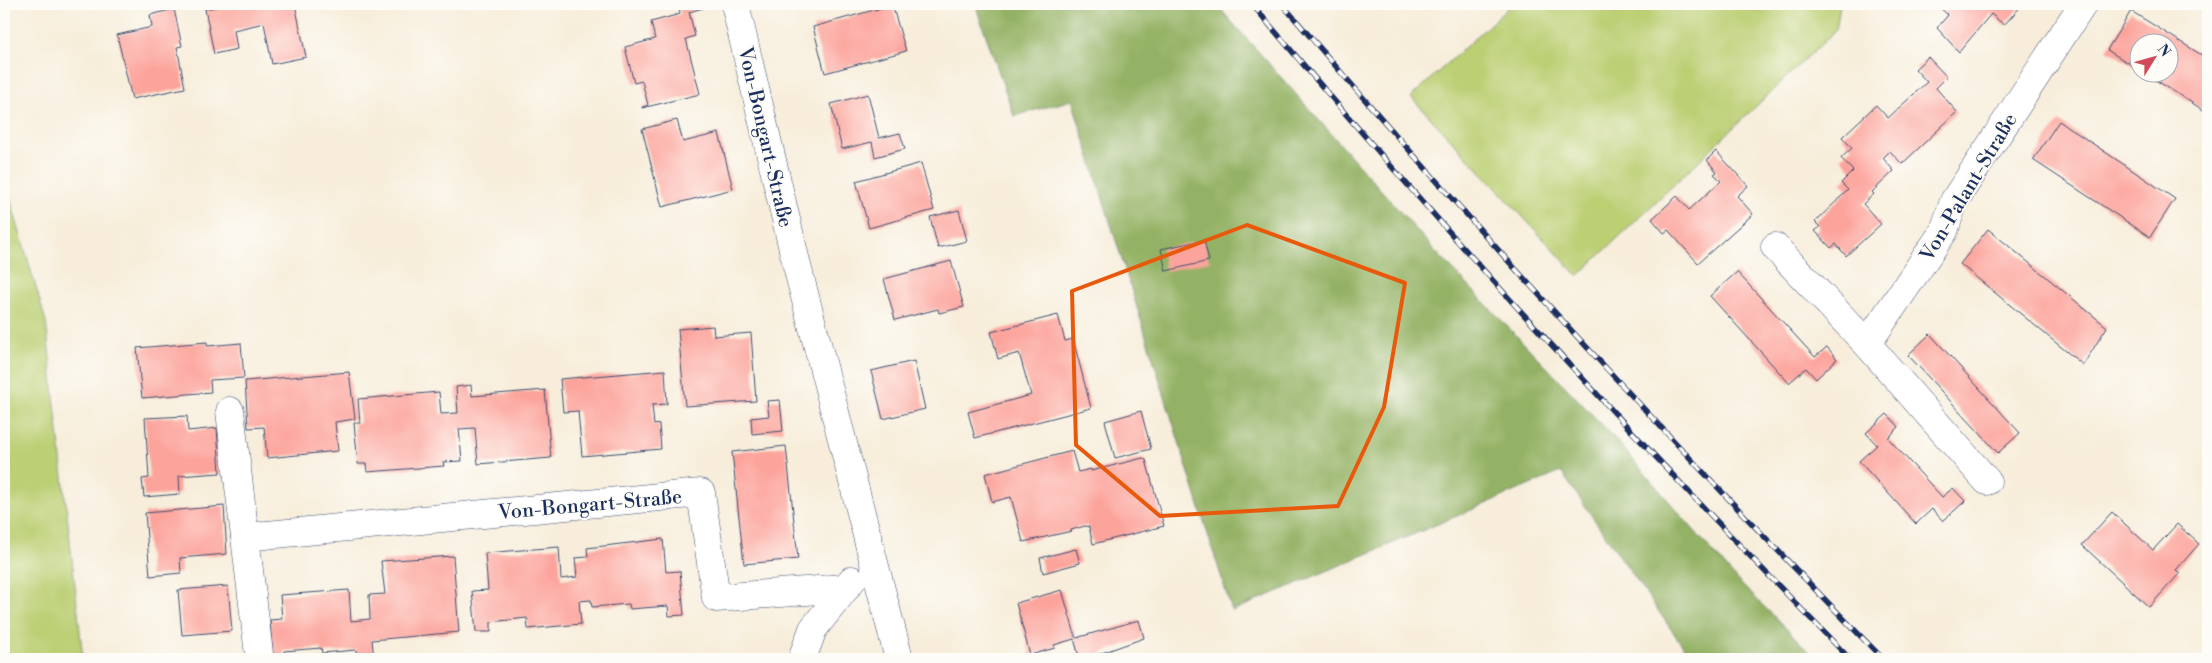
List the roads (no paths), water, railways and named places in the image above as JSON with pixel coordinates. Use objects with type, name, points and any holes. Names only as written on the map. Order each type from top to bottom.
[{"type":"street","name":"Von-Bongart-Straße","points":[[735,4],[797,266],[899,659]]},
{"type":"street","name":"Von-Palant-Straße","points":[[1867,344],[1944,231],[1954,201],[2083,4]]},
{"type":"street","points":[[1775,246],[1867,344],[1987,481]]},
{"type":"street","points":[[230,411],[259,654]]},
{"type":"street","name":"Von-Bongart-Straße","points":[[245,537],[701,493],[716,598],[844,588]]},
{"type":"street","points":[[802,659],[813,629],[844,588],[873,560]]},
{"type":"railway","points":[[1252,4],[1396,172],[1545,338],[1696,500],[1850,659]]},
{"type":"railway","points":[[1282,4],[1428,172],[1577,337],[1883,659]]}]
